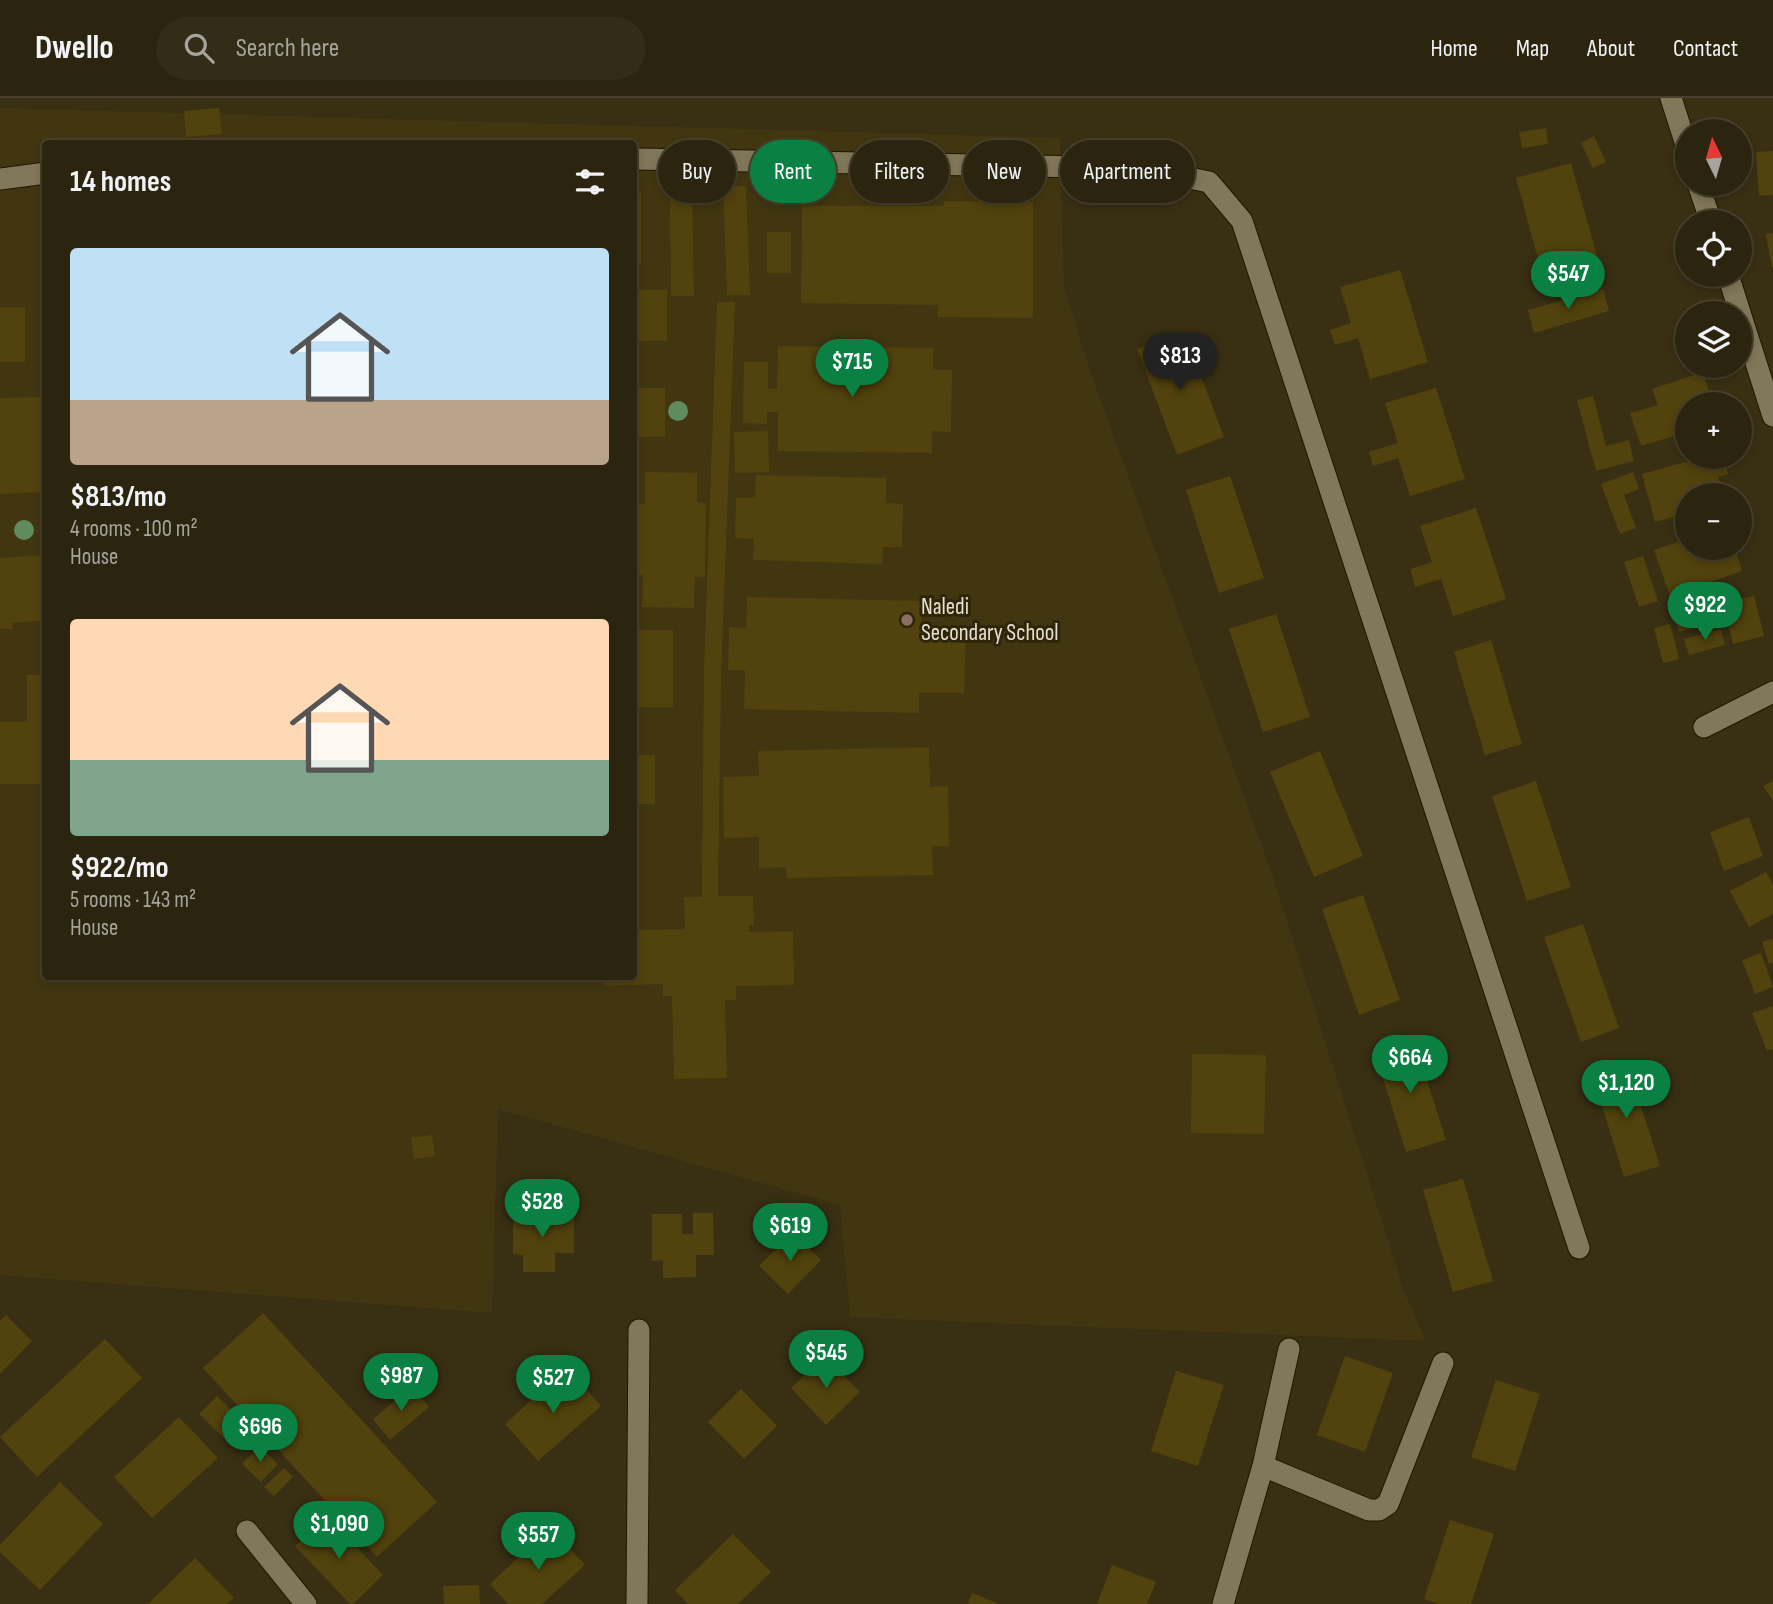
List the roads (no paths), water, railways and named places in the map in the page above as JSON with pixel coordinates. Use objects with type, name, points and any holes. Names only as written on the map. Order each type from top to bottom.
[{"type":"street","points":[[1671,98],[1678,119]]},
{"type":"street","points":[[637,159],[1140,168],[1209,182],[1242,221],[1579,1248]]},
{"type":"street","points":[[0,179],[42,174]]},
{"type":"street","points":[[1732,287],[1773,416]]},
{"type":"street","points":[[1704,727],[1773,692]]},
{"type":"street","points":[[636,1604],[639,1331]]},
{"type":"street","points":[[1223,1604],[1263,1466],[1289,1349]]},
{"type":"street","points":[[1263,1466],[1369,1510],[1379,1510],[1388,1504],[1393,1493],[1443,1363]]},
{"type":"street","points":[[247,1531],[306,1604]]},
{"type":"place","name":"Naledi Secondary School","points":[[907,620]]}]
